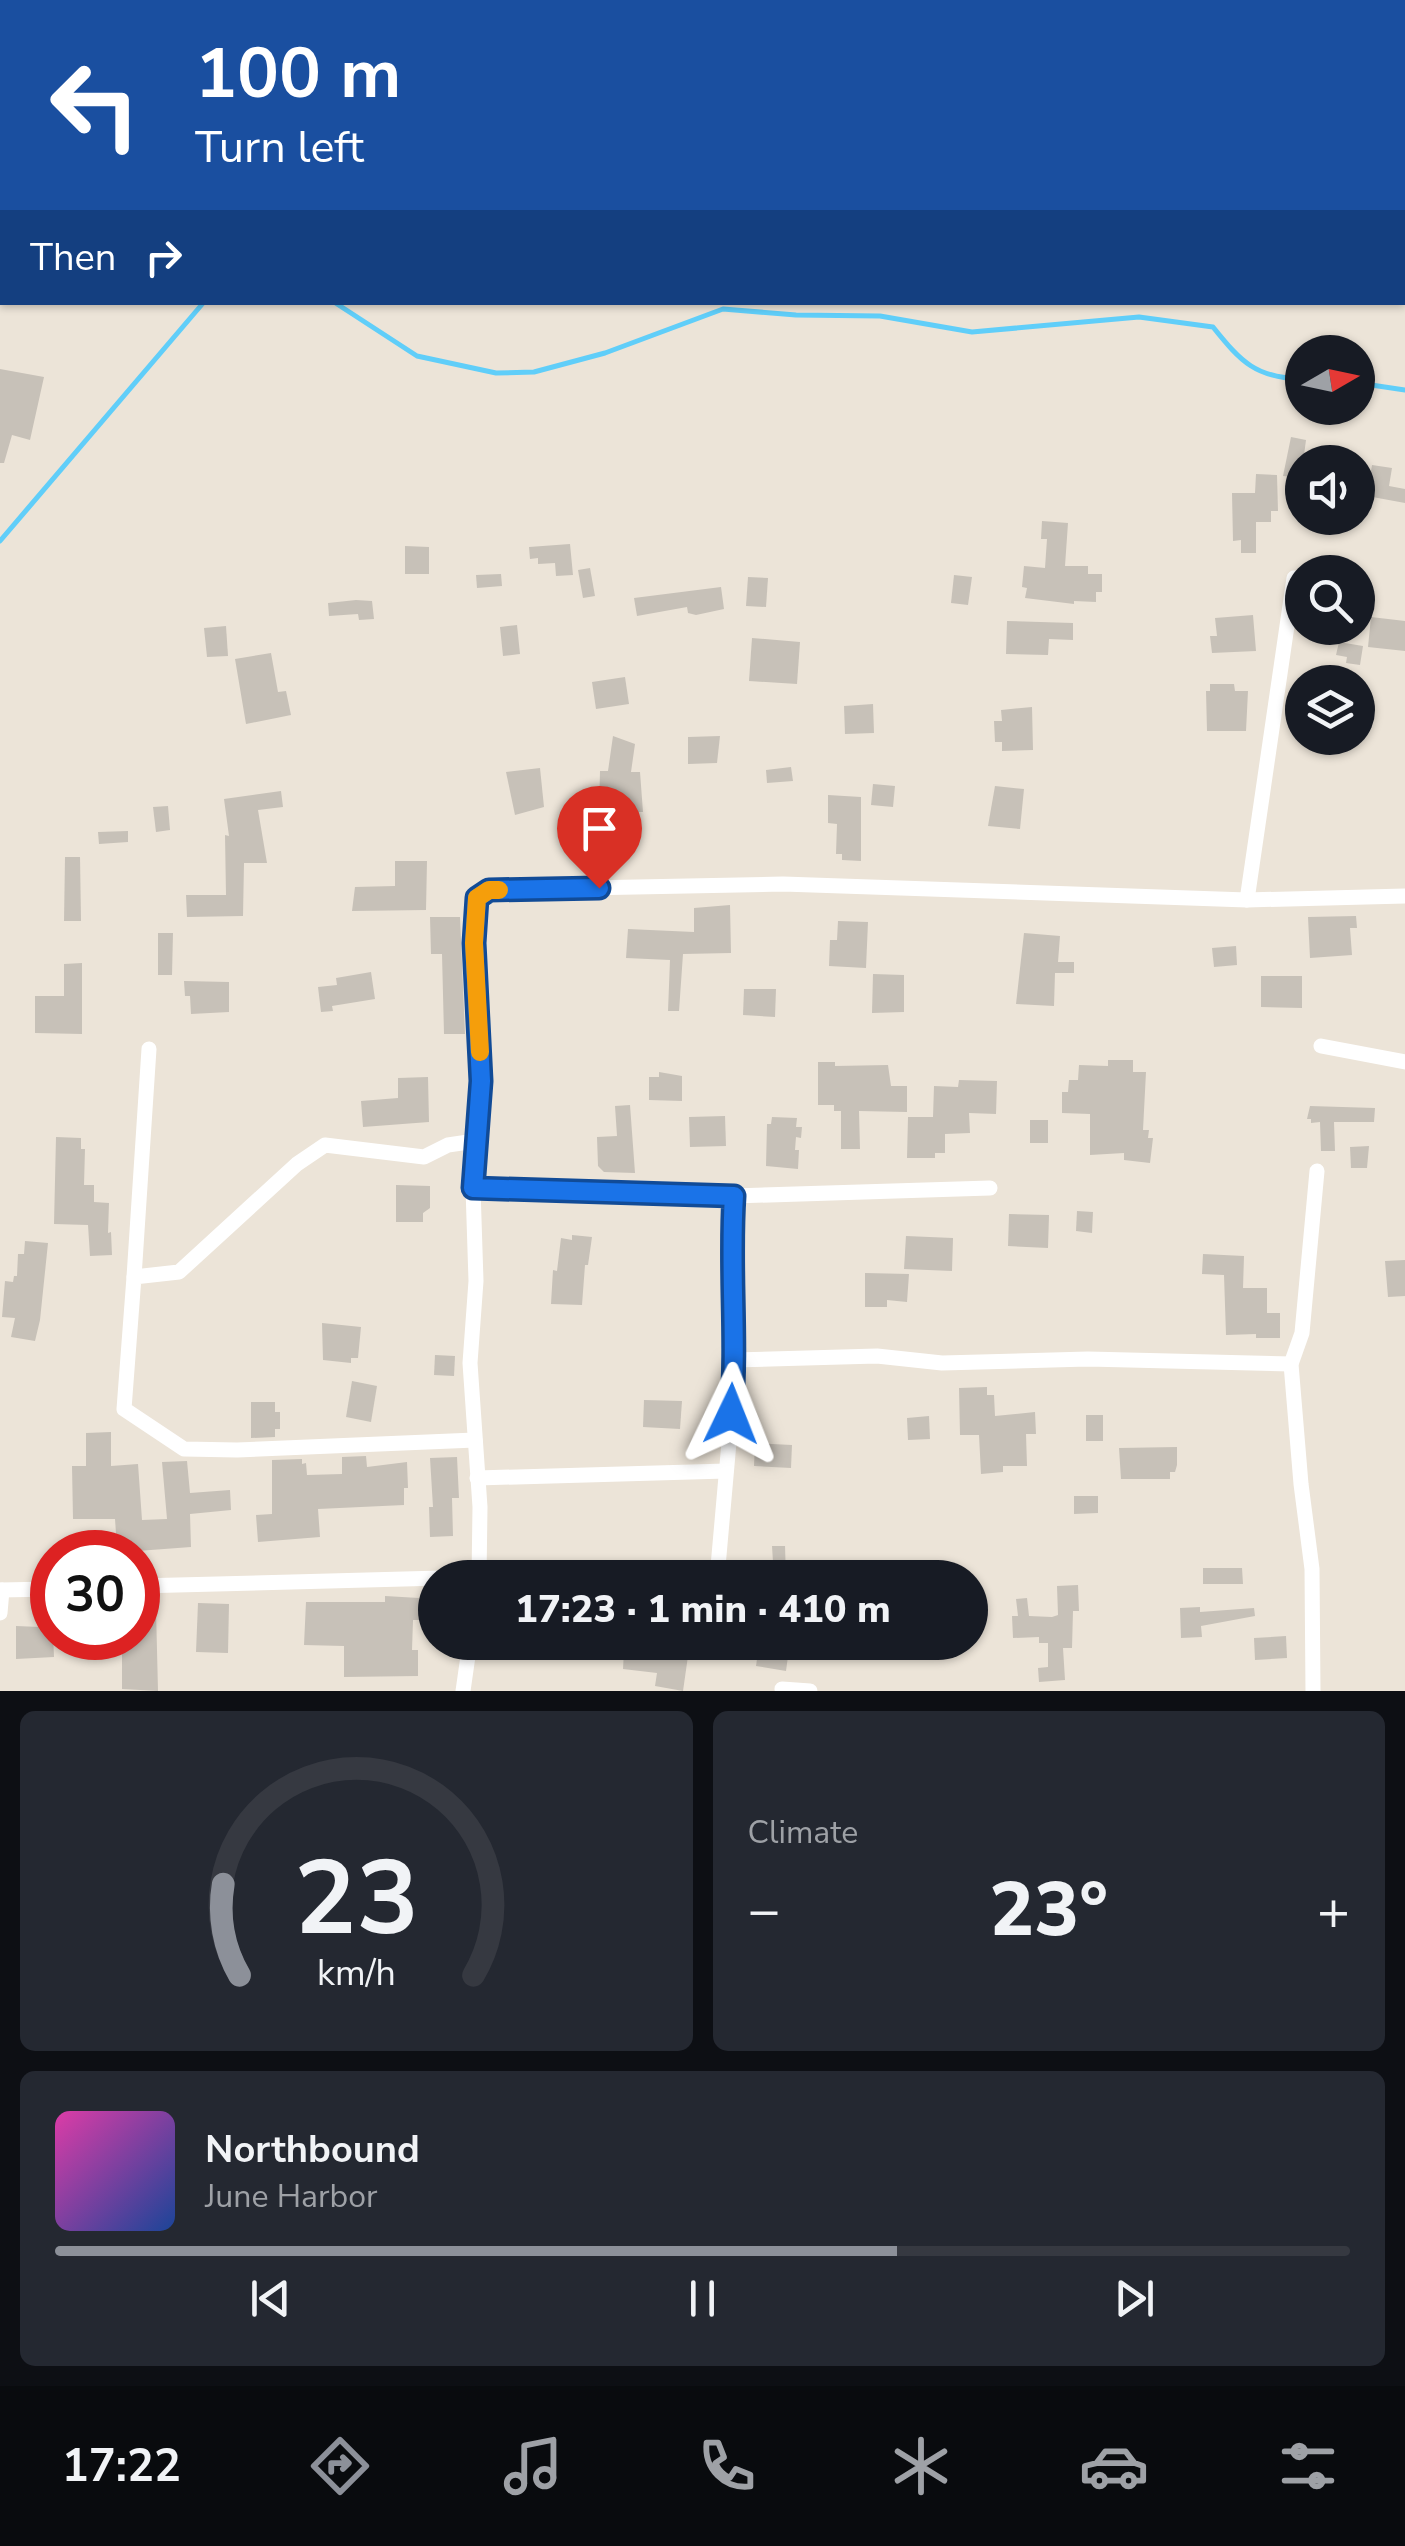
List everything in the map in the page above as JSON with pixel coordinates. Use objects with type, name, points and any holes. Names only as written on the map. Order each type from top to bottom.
[{"type":"street","points":[[1247,900],[1285,640]]},
{"type":"street","points":[[479,1560],[470,1363],[476,1237],[473,1188],[481,1081],[474,943],[477,898],[489,890],[783,884],[1247,900],[1405,896]]},
{"type":"street","points":[[1321,1046],[1405,1062]]},
{"type":"street","points":[[149,1049],[124,1409],[184,1448],[237,1450],[475,1440]]},
{"type":"street","points":[[134,1277],[178,1272],[297,1164],[326,1145],[424,1157],[448,1145],[475,1142]]},
{"type":"street","points":[[1313,1691],[1312,1569],[1300,1484],[1291,1364],[1302,1333],[1318,1171]]},
{"type":"street","points":[[473,1188],[734,1196],[990,1188]]},
{"type":"street","points":[[718,1560],[734,1386],[730,1252],[734,1196]]},
{"type":"street","points":[[733,1360],[878,1356],[942,1363],[1088,1359],[1291,1364]]},
{"type":"street","points":[[478,1478],[726,1471]]},
{"type":"street","points":[[160,1585],[418,1578]]},
{"type":"street","points":[[0,1613],[1,1590],[30,1589]]},
{"type":"street","points":[[463,1691],[467,1660]]},
{"type":"street","points":[[782,1689],[810,1691]]},
{"type":"building","points":[[0,369],[44,377],[30,440],[12,435],[4,463],[0,463]]},
{"type":"building","points":[[1291,437],[1306,440],[1305,445],[1289,445]]},
{"type":"building","points":[[1375,465],[1392,468],[1389,486],[1405,489],[1405,503],[1375,497]]},
{"type":"building","points":[[1256,474],[1277,475],[1278,511],[1271,511],[1271,522],[1256,522],[1256,553],[1241,553],[1241,540],[1233,541],[1232,493],[1255,493]]},
{"type":"building","points":[[1042,521],[1068,523],[1065,566],[1088,566],[1088,574],[1102,574],[1102,592],[1096,592],[1096,602],[1074,604],[1025,598],[1024,566],[1045,568],[1047,539],[1041,539]]},
{"type":"building","points":[[570,544],[573,575],[556,576],[555,563],[538,564],[538,558],[530,559],[529,547]]},
{"type":"building","points":[[405,546],[429,547],[429,574],[405,574]]},
{"type":"building","points":[[590,568],[595,596],[583,598],[578,570]]},
{"type":"building","points":[[501,574],[502,586],[477,588],[476,575]]},
{"type":"building","points":[[954,575],[972,577],[968,605],[951,603]]},
{"type":"building","points":[[748,577],[768,578],[766,607],[746,606]]},
{"type":"building","points":[[721,587],[724,609],[696,615],[688,613],[687,607],[637,616],[634,598]]},
{"type":"building","points":[[372,601],[374,619],[359,620],[358,614],[329,616],[328,603]]},
{"type":"building","points":[[1253,615],[1256,651],[1212,653],[1210,636],[1217,636],[1215,618]]},
{"type":"building","points":[[1375,617],[1405,621],[1405,651],[1368,647],[1375,645]]},
{"type":"building","points":[[1007,621],[1073,623],[1073,640],[1049,639],[1048,655],[1006,654]]},
{"type":"building","points":[[517,625],[520,654],[503,656],[500,627]]},
{"type":"building","points":[[226,626],[228,656],[207,657],[204,628]]},
{"type":"building","points":[[752,638],[800,642],[797,684],[749,681]]},
{"type":"building","points":[[1338,645],[1363,646],[1360,665],[1346,663],[1347,657],[1336,655]]},
{"type":"building","points":[[271,653],[278,692],[286,691],[291,715],[246,724],[235,659]]},
{"type":"building","points":[[625,677],[629,704],[596,709],[592,682]]},
{"type":"building","points":[[1210,684],[1234,684],[1235,691],[1248,691],[1246,731],[1207,731],[1206,691],[1210,691]]},
{"type":"building","points":[[873,704],[874,733],[845,734],[844,706]]},
{"type":"building","points":[[1032,707],[1033,750],[1002,751],[1002,742],[995,742],[994,721],[1002,721],[1001,710]]},
{"type":"building","points":[[613,736],[635,744],[631,772],[640,772],[643,812],[599,811],[600,771],[608,771]]},
{"type":"building","points":[[720,736],[717,763],[688,764],[688,737]]},
{"type":"building","points":[[791,767],[793,781],[767,783],[766,770]]},
{"type":"building","points":[[540,768],[544,807],[515,815],[506,772]]},
{"type":"building","points":[[873,784],[895,786],[893,807],[871,805]]},
{"type":"building","points":[[995,786],[1024,789],[1020,829],[988,826]]},
{"type":"building","points":[[281,791],[283,807],[258,810],[267,863],[244,863],[243,916],[187,917],[186,895],[226,895],[225,835],[229,836],[224,799]]},
{"type":"building","points":[[828,795],[861,797],[861,861],[842,860],[842,854],[836,854],[837,824],[828,823]]},
{"type":"building","points":[[168,806],[170,830],[156,832],[153,807]]},
{"type":"building","points":[[128,831],[128,842],[99,844],[98,832]]},
{"type":"building","points":[[65,857],[80,857],[81,921],[64,921]]},
{"type":"building","points":[[395,861],[427,861],[426,910],[352,911],[355,887],[395,886]]},
{"type":"building","points":[[730,905],[731,953],[683,954],[679,1011],[668,1011],[670,960],[626,958],[628,929],[694,932],[694,908]]},
{"type":"building","points":[[1356,916],[1357,928],[1350,928],[1352,955],[1310,958],[1308,917]]},
{"type":"building","points":[[430,917],[460,917],[465,1034],[444,1034],[442,954],[431,954]]},
{"type":"building","points":[[838,921],[868,922],[866,968],[829,966],[830,940],[837,940]]},
{"type":"building","points":[[158,933],[173,933],[172,975],[158,975]]},
{"type":"building","points":[[1024,933],[1060,936],[1058,962],[1074,962],[1074,973],[1055,973],[1054,1006],[1016,1004]]},
{"type":"building","points":[[1236,946],[1237,965],[1214,967],[1212,948]]},
{"type":"building","points":[[82,963],[82,1034],[35,1033],[35,996],[64,996],[64,964]]},
{"type":"building","points":[[371,972],[375,999],[332,1006],[333,1011],[321,1012],[318,987],[337,985],[336,978]]},
{"type":"building","points":[[873,974],[904,975],[904,1012],[872,1013]]},
{"type":"building","points":[[1261,976],[1302,976],[1302,1008],[1261,1007]]},
{"type":"building","points":[[184,981],[229,982],[229,1012],[191,1014]]},
{"type":"building","points":[[744,989],[776,989],[775,1017],[743,1015]]},
{"type":"building","points":[[1108,1060],[1133,1060],[1133,1072],[1146,1072],[1143,1130],[1149,1130],[1148,1138],[1153,1138],[1150,1163],[1124,1160],[1124,1153],[1090,1155],[1090,1114],[1062,1113],[1062,1092],[1068,1092],[1069,1080],[1078,1080],[1079,1065],[1108,1066]]},
{"type":"building","points":[[818,1062],[835,1062],[835,1066],[888,1065],[891,1086],[907,1086],[907,1112],[859,1111],[860,1149],[841,1149],[841,1111],[834,1111],[834,1105],[818,1105]]},
{"type":"building","points":[[659,1072],[682,1076],[682,1101],[649,1100],[649,1077],[659,1077]]},
{"type":"building","points":[[428,1077],[429,1122],[363,1127],[361,1101],[398,1098],[398,1078]]},
{"type":"building","points":[[959,1080],[997,1081],[996,1114],[969,1113],[970,1133],[945,1134],[945,1153],[935,1153],[935,1158],[907,1158],[908,1117],[933,1117],[934,1086],[958,1087]]},
{"type":"building","points":[[630,1105],[635,1173],[604,1172],[598,1166],[597,1137],[617,1136],[615,1106]]},
{"type":"building","points":[[1310,1106],[1375,1108],[1374,1122],[1334,1122],[1335,1151],[1321,1151],[1320,1122],[1307,1119]]},
{"type":"building","points":[[725,1116],[726,1146],[690,1147],[689,1117]]},
{"type":"building","points":[[772,1117],[797,1118],[796,1127],[802,1127],[801,1138],[796,1137],[798,1169],[766,1166],[767,1124],[771,1124]]},
{"type":"building","points":[[1030,1120],[1048,1120],[1048,1143],[1030,1143]]},
{"type":"building","points":[[56,1137],[81,1138],[81,1149],[85,1149],[84,1185],[94,1185],[94,1202],[109,1203],[112,1255],[90,1256],[88,1225],[54,1224]]},
{"type":"building","points":[[1369,1146],[1367,1168],[1351,1168],[1350,1147]]},
{"type":"building","points":[[396,1185],[430,1186],[430,1208],[423,1213],[423,1222],[396,1222]]},
{"type":"building","points":[[1077,1211],[1093,1212],[1092,1233],[1076,1231]]},
{"type":"building","points":[[1009,1214],[1049,1215],[1048,1248],[1008,1246]]},
{"type":"building","points":[[572,1235],[592,1237],[582,1305],[551,1304],[553,1270],[557,1271],[561,1238],[572,1240]]},
{"type":"building","points":[[906,1236],[953,1238],[952,1271],[904,1269]]},
{"type":"building","points":[[25,1241],[48,1243],[35,1341],[11,1337],[15,1318],[2,1317],[5,1281],[13,1282],[17,1276],[18,1254],[24,1254]]},
{"type":"building","points":[[1203,1254],[1244,1256],[1243,1288],[1267,1288],[1267,1313],[1280,1313],[1280,1338],[1226,1335],[1224,1275],[1202,1274]]},
{"type":"building","points":[[1405,1260],[1405,1296],[1388,1297],[1385,1261]]},
{"type":"building","points":[[865,1273],[909,1274],[907,1302],[887,1300],[887,1307],[865,1307]]},
{"type":"building","points":[[322,1323],[361,1327],[358,1358],[351,1358],[351,1363],[323,1360]]},
{"type":"building","points":[[435,1355],[455,1356],[454,1376],[434,1375]]},
{"type":"building","points":[[352,1381],[377,1386],[371,1422],[346,1417]]},
{"type":"building","points":[[987,1387],[987,1395],[994,1395],[995,1416],[1035,1412],[1036,1434],[1026,1434],[1027,1466],[1003,1466],[1003,1472],[981,1474],[979,1435],[960,1435],[959,1388]]},
{"type":"building","points":[[644,1400],[682,1401],[680,1429],[643,1427]]},
{"type":"building","points":[[251,1402],[275,1402],[275,1412],[280,1412],[280,1429],[275,1429],[275,1437],[251,1438]]},
{"type":"building","points":[[1086,1415],[1103,1415],[1103,1441],[1086,1441]]},
{"type":"building","points":[[929,1416],[930,1439],[908,1440],[907,1418]]},
{"type":"building","points":[[111,1432],[111,1466],[138,1464],[142,1520],[167,1519],[162,1462],[187,1461],[190,1493],[230,1490],[231,1510],[190,1514],[191,1547],[160,1549],[160,1530],[116,1530],[115,1519],[73,1519],[72,1466],[86,1466],[86,1433]]},
{"type":"building","points":[[755,1443],[792,1445],[791,1468],[754,1466]]},
{"type":"building","points":[[1177,1447],[1177,1465],[1175,1472],[1170,1472],[1170,1479],[1121,1479],[1119,1448]]},
{"type":"building","points":[[366,1456],[367,1467],[407,1462],[404,1505],[318,1509],[320,1537],[258,1542],[256,1515],[272,1514],[272,1460],[302,1459],[307,1475],[342,1474],[342,1457]]},
{"type":"building","points":[[457,1457],[459,1498],[452,1498],[453,1536],[430,1537],[430,1458]]},
{"type":"building","points":[[1074,1496],[1098,1496],[1098,1513],[1074,1514]]},
{"type":"building","points":[[772,1546],[785,1546],[785,1560],[773,1560]]},
{"type":"building","points":[[1203,1568],[1242,1568],[1243,1584],[1203,1584]]},
{"type":"building","points":[[1078,1585],[1079,1611],[1073,1611],[1072,1648],[1063,1648],[1065,1680],[1039,1682],[1038,1668],[1048,1667],[1048,1643],[1039,1643],[1039,1637],[1013,1638],[1012,1616],[1018,1616],[1016,1599],[1027,1598],[1029,1616],[1052,1617],[1058,1615],[1057,1586]]},
{"type":"building","points":[[385,1596],[418,1598],[412,1650],[418,1650],[418,1676],[344,1677],[344,1646],[304,1645],[306,1602],[385,1602]]},
{"type":"building","points":[[198,1603],[229,1604],[228,1653],[196,1652]]},
{"type":"building","points":[[1200,1607],[1200,1612],[1254,1608],[1255,1616],[1201,1626],[1202,1637],[1181,1638],[1180,1608]]},
{"type":"building","points":[[16,1626],[30,1627],[30,1658],[16,1659]]},
{"type":"building","points":[[1286,1636],[1287,1658],[1255,1660],[1254,1638]]},
{"type":"building","points":[[122,1660],[157,1660],[158,1691],[122,1689]]},
{"type":"building","points":[[624,1660],[687,1660],[683,1691],[655,1686],[657,1673],[623,1669]]},
{"type":"building","points":[[757,1660],[788,1660],[786,1671],[756,1666]]},
{"type":"waterway","points":[[0,541],[201,305]]},
{"type":"waterway","points":[[339,305],[417,356],[496,373],[534,372],[605,353],[723,309],[880,316],[972,332],[1139,317],[1213,327],[1251,366],[1285,378]]},
{"type":"waterway","points":[[1375,386],[1405,390]]},
{"type":"slow traffic","points":[[480,1052],[474,943],[477,898],[489,890],[499,890]]},
{"type":"route","points":[[599,888],[489,890],[477,898],[474,943],[481,1081],[473,1188],[734,1196],[730,1252],[734,1386],[731,1414]]}]
